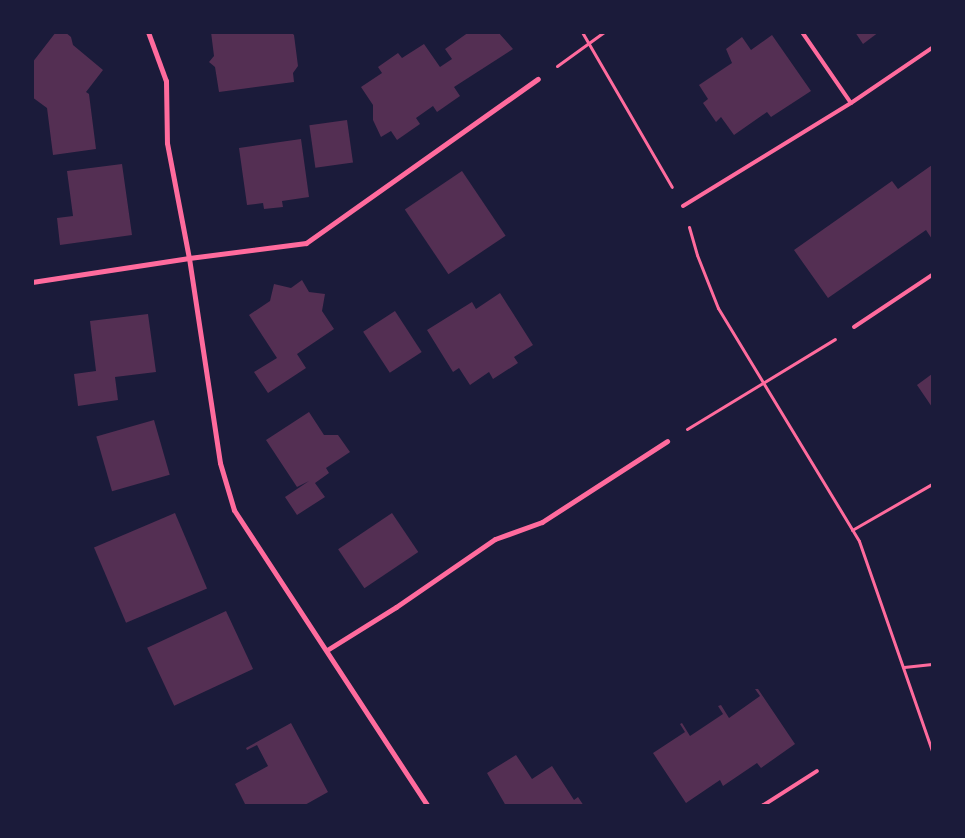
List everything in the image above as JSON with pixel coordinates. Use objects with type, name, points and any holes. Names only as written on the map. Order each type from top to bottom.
[{"type":"street","points":[[148,32],[166,81],[167,143],[189,258],[220,463],[234,510],[428,806]]},
{"type":"street","points":[[32,282],[189,258],[306,243],[538,79]]},
{"type":"street","points":[[327,650],[396,607],[495,539],[542,522],[667,441]]},
{"type":"lane","points":[[802,32],[851,103]]},
{"type":"lane","points":[[683,206],[851,103],[932,48]]},
{"type":"lane","points":[[854,327],[932,275]]},
{"type":"lane","points":[[762,806],[817,771]]},
{"type":"path","points":[[582,32],[683,206],[696,254],[718,308],[859,540],[932,751]]},
{"type":"path","points":[[538,79],[604,32]]},
{"type":"path","points":[[667,441],[854,327]]},
{"type":"path","points":[[852,530],[932,484]]},
{"type":"path","points":[[904,667],[932,664]]},
{"type":"building","points":[[56,32],[65,32],[71,37],[73,45],[103,70],[86,92],[89,94],[96,149],[53,155],[47,108],[32,97],[32,63]]},
{"type":"building","points":[[211,32],[291,32],[294,35],[298,66],[293,73],[294,82],[219,92],[215,67],[209,62],[214,56]]},
{"type":"building","points":[[469,32],[498,32],[513,49],[454,87],[460,96],[437,112],[433,106],[416,118],[420,124],[397,140],[391,131],[381,137],[373,120],[373,105],[361,87],[382,73],[378,67],[398,53],[402,58],[424,44],[440,67],[452,59],[445,49]]},
{"type":"building","points":[[855,32],[879,32],[863,44]]},
{"type":"building","points":[[772,35],[811,91],[771,117],[767,112],[734,135],[721,117],[716,122],[703,103],[708,99],[699,85],[732,63],[726,49],[742,37],[751,50]]},
{"type":"building","points":[[347,120],[353,163],[315,168],[309,125]]},
{"type":"building","points":[[301,139],[309,197],[282,201],[283,207],[264,209],[263,203],[247,205],[239,148]]},
{"type":"building","points":[[122,164],[132,235],[60,245],[57,218],[73,216],[67,171]]},
{"type":"building","points":[[932,165],[932,239],[926,230],[828,298],[794,250],[892,181],[898,189]]},
{"type":"building","points":[[462,171],[506,236],[448,274],[405,210]]},
{"type":"building","points":[[302,280],[309,292],[325,294],[322,311],[334,329],[297,354],[306,368],[268,393],[254,372],[277,358],[249,315],[270,301],[274,284],[291,288]]},
{"type":"building","points":[[500,293],[533,345],[514,357],[518,363],[493,379],[489,372],[470,385],[459,368],[453,372],[427,330],[472,302],[476,309]]},
{"type":"building","points":[[395,311],[422,352],[390,373],[363,332]]},
{"type":"building","points":[[148,314],[156,372],[115,377],[118,400],[78,406],[74,374],[96,371],[90,321]]},
{"type":"building","points":[[932,374],[932,407],[917,385]]},
{"type":"building","points":[[309,412],[324,435],[338,435],[350,452],[326,468],[329,473],[315,483],[325,497],[297,515],[285,497],[309,481],[297,487],[266,440]]},
{"type":"building","points":[[154,420],[170,475],[112,491],[96,437]]},
{"type":"building","points":[[175,513],[207,588],[126,623],[94,547]]},
{"type":"building","points":[[392,513],[418,552],[364,588],[338,549]]},
{"type":"building","points":[[226,611],[253,669],[174,706],[147,648]]},
{"type":"building","points":[[755,689],[758,689],[795,744],[761,768],[757,763],[723,786],[720,780],[686,803],[653,753],[685,732],[680,724],[682,723],[690,736],[723,714],[718,706],[721,705],[729,718],[760,696]]},
{"type":"building","points":[[291,723],[328,792],[303,806],[246,806],[235,784],[268,766],[257,745],[247,750],[246,748]]},
{"type":"building","points":[[516,755],[532,779],[552,766],[574,800],[578,797],[584,806],[506,806],[487,773]]}]
